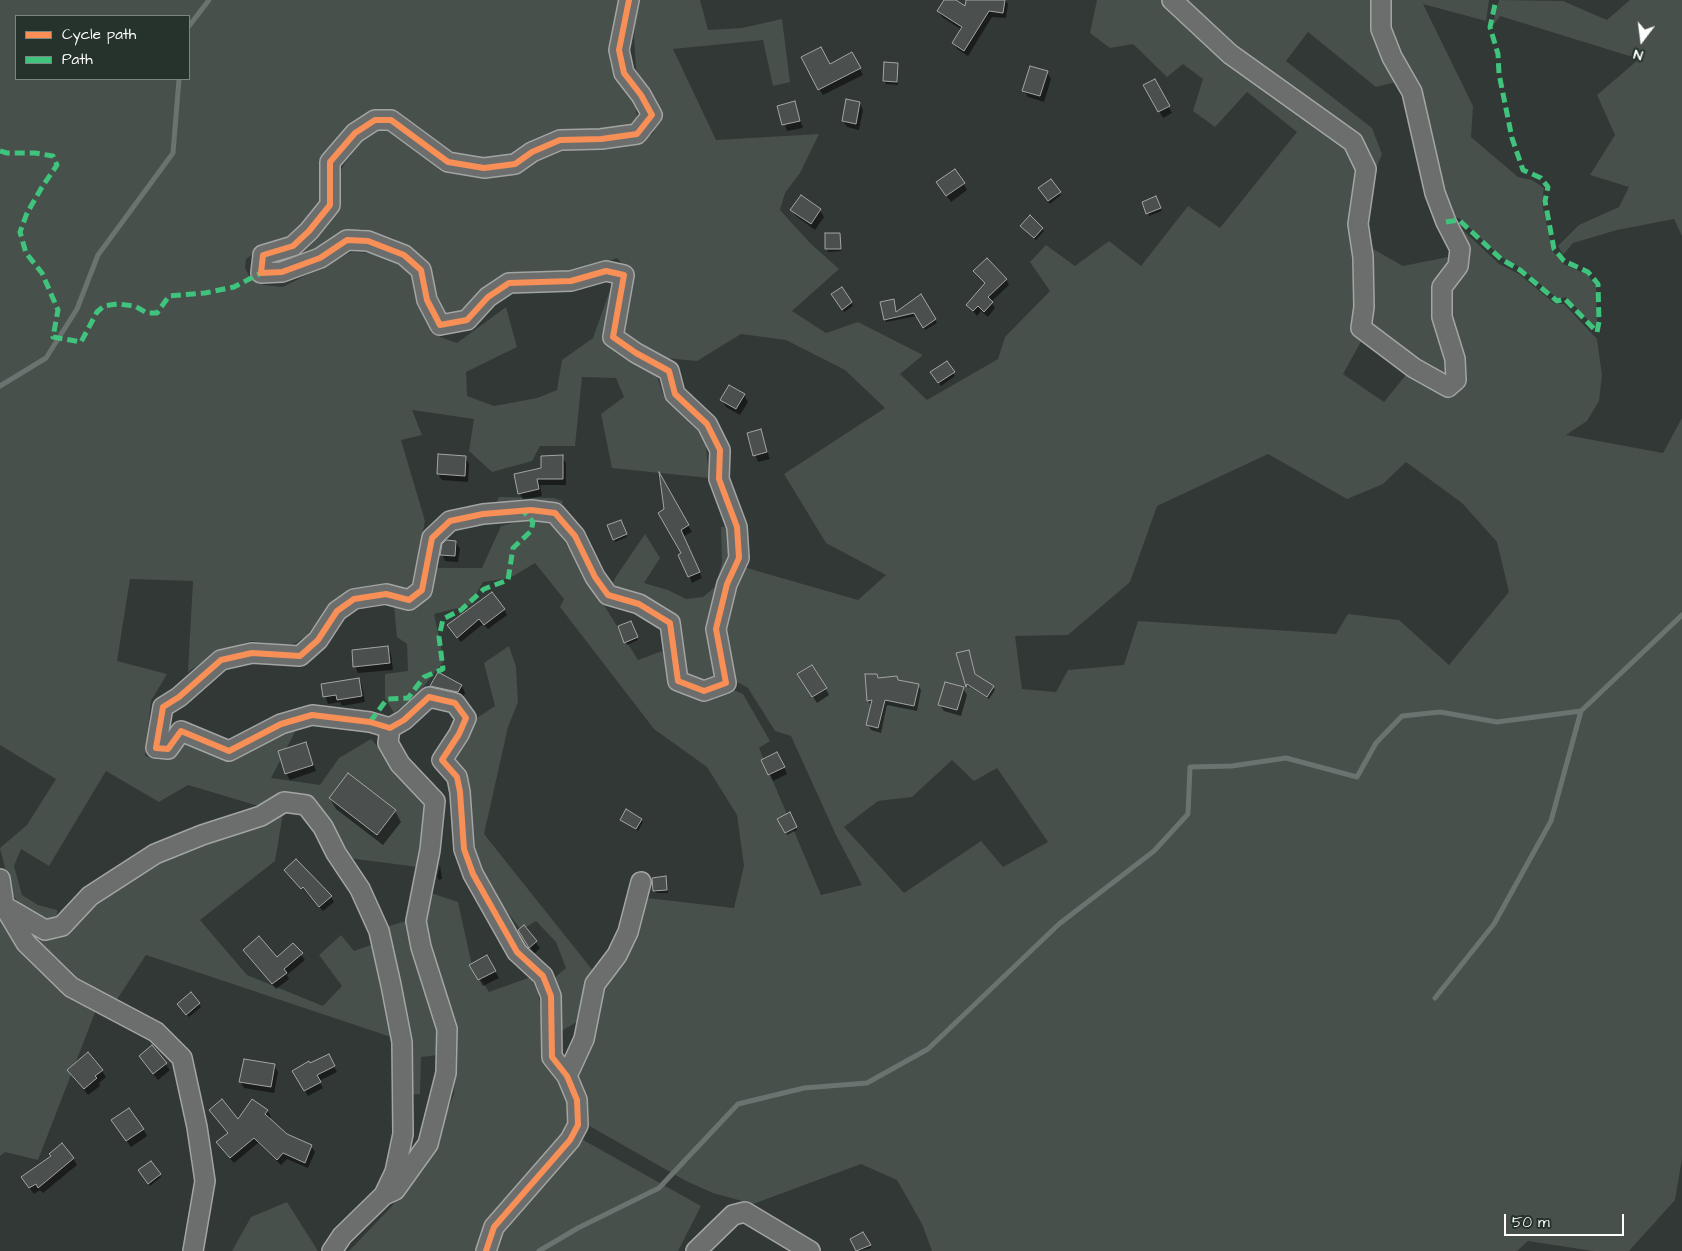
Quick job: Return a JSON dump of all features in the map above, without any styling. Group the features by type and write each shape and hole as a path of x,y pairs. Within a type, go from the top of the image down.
{"street":[{"path":"486,1251 494,1227 570,1140 578,1126 577,1100 567,1076 552,1057 551,996 543,976 517,952 473,874 464,849 460,792 457,778 442,760 459,734 466,718 455,703 429,697 404,720 390,728 370,722 312,715 281,724 229,751 181,731 168,749 156,748 163,708 179,697 221,660 252,653 300,656 318,640 337,611 354,600 386,594 409,600 422,590 432,538 450,521 483,514 531,510 555,513 575,536 595,577 608,595 639,604 670,623 678,681 704,691 726,683 716,629 727,584 739,558 737,527 720,479 720,450 707,424 675,394 669,371 636,353 614,337 624,275 606,271 571,281 509,283 488,296 466,320 440,325 427,300 421,270 404,255 368,241 346,240 320,258 282,272 261,273 264,255 293,246 309,231 330,205 330,162 355,134 375,120 391,120 448,162 484,168 515,164 532,152 560,140 601,139 637,134 652,115 641,95 624,73 619,50 629,0"},
{"path":"1172,0 1230,54 1353,142 1366,169 1358,224 1363,257 1364,307 1361,328 1414,368 1448,387 1456,380 1455,359 1442,317 1442,287 1458,266 1460,249 1446,222 1436,192 1412,92 1392,57 1381,29 1381,0"},
{"path":"332,1251 342,1236 384,1195 395,1190 428,1144 446,1073 447,1029 421,947 416,921 430,850 435,801 400,764 388,743 390,728"},
{"path":"4,906 46,930 62,926 90,896 155,854 202,835 260,816 284,802 306,805 324,827 336,853 360,889 379,930 391,985 402,1042 403,1134 395,1172 384,1195"},
{"path":"0,878 4,906 26,943 71,987 156,1032 182,1058 197,1127 205,1181 194,1251"},
{"path":"567,1076 584,1039 595,984 617,955 628,932 641,882"},
{"path":"696,1251 733,1216 745,1212 810,1251"}],"shaded area":[{"path":"0,0 621,0 619,17 610,39 610,63 635,101 637,118 630,131 507,160 456,159 385,113 362,116 319,161 323,178 321,200 313,215 295,237 256,252 246,259 245,268 251,279 264,285 283,287 351,252 376,253 400,260 411,271 425,319 440,337 457,343 506,307 517,347 466,372 467,396 494,406 537,398 557,390 562,360 593,338 613,282 618,286 606,339 655,370 663,394 700,433 706,446 709,478 612,468 601,414 624,397 616,378 582,377 575,446 540,446 532,461 492,472 469,451 474,419 412,410 422,435 401,440 425,521 412,591 398,591 372,585 353,589 332,604 307,635 296,643 286,645 251,641 219,651 188,672 193,581 130,579 117,661 167,674 151,701 145,756 159,760 168,757 182,742 206,752 236,759 282,733 296,730 271,778 320,785 339,758 371,739 428,804 418,867 348,858 314,797 281,794 262,807 188,785 159,802 106,771 49,866 21,849 14,866 22,895 38,905 57,910 57,918 42,919 24,908 12,895 0,848 27,825 56,779 0,745"},
{"path":"637,0 700,0 708,30 742,28 782,19 790,82 773,86 763,40 673,49 716,140 819,134 800,173 785,193 780,210 811,244 839,269 792,311 826,333 858,322 923,355 900,374 927,400 998,359 1005,337 1050,291 1030,262 1046,245 1075,266 1109,241 1141,266 1188,206 1220,228 1297,132 1247,92 1215,127 1193,111 1203,79 1183,64 1167,77 1133,44 1110,48 1090,33 1097,0 1163,0 1350,148 1359,176 1363,338 1343,374 1384,402 1410,370 1446,394 1463,387 1465,373 1451,319 1448,288 1453,226 1461,228 1499,264 1519,274 1555,304 1564,304 1597,339 1602,375 1599,401 1587,421 1566,435 1663,453 1682,418 1682,1159 1675,1200 1629,1251 1593,1251 1528,1241 1517,1251 932,1251 922,1224 897,1180 861,1164 753,1204 713,1193 686,1181 586,1124 580,1094 579,1068 601,989 627,951 647,898 734,908 744,866 737,815 707,767 654,729 560,607 564,599 535,563 510,578 483,582 470,605 434,614 444,661 419,692 394,713 385,698 385,674 408,671 407,644 397,637 394,606 416,605 430,591 437,568 482,568 501,526 531,518 555,526 638,660 665,650 671,683 731,689 743,694 770,741 759,748 821,895 862,885 835,833 791,736 775,731 748,688 730,678 720,626 740,566 858,600 886,575 826,543 784,474 885,408 845,370 786,340 741,334 697,361 653,357 619,334 629,272 617,258 579,271 506,276 461,317 443,317 413,253 392,238 362,229 344,234 323,250 278,264 266,263 303,250 325,226 338,205 336,178 362,141 382,127 447,168 561,148 635,142 653,134 659,111 636,69 634,36","holes":["1268,454 1347,499 1383,484 1406,462 1462,503 1497,542 1509,592 1449,665 1399,620 1348,614 1336,634 1138,621 1124,665 1068,670 1056,692 1022,689 1015,636 1068,635 1130,582 1157,506","952,760 974,781 997,768 1048,842 1003,867 981,841 904,893 844,827 878,801 912,797"]},
{"path":"1180,0 1378,0 1396,82 1376,87 1308,32 1286,61 1372,128 1382,154 1368,188 1367,163 1232,49"},
{"path":"1384,0 1489,0 1486,21 1423,4 1473,106 1471,137 1518,177 1532,180 1544,188 1542,203 1552,250 1563,264 1588,275 1596,287 1597,329 1566,297 1558,299 1520,267 1501,257 1459,218 1447,219 1394,55"},
{"path":"1499,0 1563,1 1607,20 1630,0 1682,0 1682,236 1674,219 1617,230 1573,243 1563,255 1558,246 1579,225 1619,207 1629,187 1590,175 1615,135 1597,95 1639,59 1500,16 1492,27"},
{"path":"1373,249 1403,266 1453,256 1439,286 1452,376 1446,380 1365,324"},
{"path":"499,497 553,498 563,501 559,510 495,507"},
{"path":"733,526 718,682 703,687 682,677 673,617 611,589 615,578 645,534 660,558 644,583 668,590 686,599 703,597 715,587 722,563 721,527"},
{"path":"509,646 516,667 518,702 508,727 484,834 594,972 580,1020 558,1033 553,979 566,968 556,942 536,921 521,930 499,901 483,872 470,841 449,758 477,718 495,706 484,663"},
{"path":"284,807 275,861 200,920 247,975 323,1006 342,986 319,955 341,935 354,951 376,943 397,1039 146,955 114,1004 73,981 13,916 44,934 157,857"},
{"path":"431,893 458,902 472,966 489,992 531,977 538,993 544,1025 545,1062 561,1084 569,1106 569,1132 701,1206 678,1251 349,1251 392,1206 435,1143 454,1094 456,1027 420,920"},
{"path":"0,907 96,1010 38,1160 5,1152 0,1156"},
{"path":"409,920 442,1032 438,1055 421,1057 420,1094 406,1095 383,928"},
{"path":"287,1202 318,1251 232,1251 251,1217"}],"building":[{"path":"944,0 956,0 965,6 966,0 1005,0 1003,13 989,11 964,51 952,43 962,27 937,11"},
{"path":"821,47 830,64 852,52 861,68 818,90 801,57"},
{"path":"884,62 898,63 897,82 883,81"},
{"path":"1030,66 1048,71 1040,96 1022,91"},
{"path":"1155,79 1170,106 1158,112 1143,85"},
{"path":"846,99 860,102 856,124 842,121"},
{"path":"795,101 800,121 782,125 777,106"},
{"path":"955,169 965,183 946,196 936,182"},
{"path":"1051,179 1061,192 1048,201 1038,188"},
{"path":"801,195 821,209 811,224 790,210"},
{"path":"1156,196 1161,208 1146,214 1142,202"},
{"path":"1030,215 1043,228 1034,238 1020,226"},
{"path":"825,233 840,233 841,249 825,249"},
{"path":"987,258 1007,279 988,297 993,302 984,312 978,306 973,311 966,305 985,283 973,271"},
{"path":"842,287 852,302 842,310 831,294"},
{"path":"921,294 936,319 923,328 914,313 884,320 880,302 894,299 896,312"},
{"path":"947,361 955,372 938,383 930,372"},
{"path":"729,385 745,394 736,409 720,400"},
{"path":"761,429 767,452 753,456 747,433"},
{"path":"438,454 466,456 465,476 437,474"},
{"path":"563,455 563,479 537,479 539,489 518,494 514,474 541,468 541,456"},
{"path":"659,472 689,525 681,530 700,572 688,577 678,555 681,553 658,513 664,509"},
{"path":"621,520 627,534 613,540 607,525"},
{"path":"446,540 456,541 455,556 440,555 442,544"},
{"path":"492,592 505,609 484,625 479,619 457,638 447,625"},
{"path":"631,621 638,637 624,643 618,626"},
{"path":"388,646 390,663 353,667 352,650"},
{"path":"969,650 975,674 994,686 987,697 967,684 966,687 956,653"},
{"path":"812,665 827,688 812,697 797,674"},
{"path":"438,672 462,685 458,692 430,686"},
{"path":"865,674 877,674 878,678 897,676 898,680 919,684 914,706 885,700 878,728 866,725 872,700 867,701"},
{"path":"359,678 362,696 337,700 336,695 323,697 321,684"},
{"path":"945,682 964,687 957,710 938,705"},
{"path":"306,742 313,765 285,774 278,751"},
{"path":"777,752 785,767 768,775 761,760"},
{"path":"348,773 396,810 377,835 329,798"},
{"path":"626,809 642,819 636,829 620,820"},
{"path":"790,812 797,827 785,833 777,819"},
{"path":"296,859 332,896 319,907 303,887 301,889 284,870"},
{"path":"666,876 667,890 653,891 652,878"},
{"path":"524,925 537,941 529,948 518,930"},
{"path":"259,936 277,957 293,943 303,953 284,969 287,973 272,984 243,950"},
{"path":"487,955 496,971 478,980 469,965"},
{"path":"191,992 200,1003 186,1015 177,1004"},
{"path":"152,1045 167,1063 153,1074 139,1056"},
{"path":"88,1052 103,1070 84,1089 67,1070"},
{"path":"329,1054 335,1066 317,1075 321,1082 304,1091 292,1071 309,1061 310,1063"},
{"path":"244,1059 275,1064 271,1087 239,1082"},
{"path":"222,1099 238,1119 252,1099 268,1110 265,1114 287,1134 312,1145 305,1163 283,1153 277,1160 254,1138 230,1158 216,1142 228,1133 209,1110"},
{"path":"129,1108 144,1129 126,1141 111,1120"},
{"path":"62,1143 74,1158 38,1188 36,1184 29,1188 21,1177 51,1156 49,1154"},
{"path":"151,1161 161,1174 148,1184 138,1170"},
{"path":"863,1232 871,1245 856,1251 850,1239"}],"waterway":[{"path":"190,25 209,0"},
{"path":"0,386 46,358 77,309 98,255 173,153 179,80"},
{"path":"1435,998 1494,924 1551,821 1581,711 1682,615"},
{"path":"539,1251 578,1228 659,1188 738,1104 804,1088 867,1083 928,1049 1059,924 1154,851 1188,814 1190,767 1232,766 1286,758 1357,777 1376,743 1402,716 1440,712 1497,722 1581,711"}],"marked path":[{"path":"1446,222 1459,220 1501,259 1520,270 1557,301 1565,299 1597,332 1599,322 1598,284 1588,272 1564,261 1554,249 1545,201 1548,187 1541,178 1523,170 1512,138 1499,74 1498,54 1490,27 1496,0"},
{"path":"0,151 53,156 57,165 27,213 20,232 26,253 42,273 58,310 53,337 81,342 97,312 104,306 117,304 135,306 147,313 157,313 169,296 205,293 234,287 261,273"},
{"path":"370,722 387,699 408,698 424,677 443,669 439,637 443,619 461,610 484,589 508,580 513,548 531,531 533,522 523,511"}],"cycle path":[{"path":"486,1251 494,1227 570,1140 578,1125 577,1100 567,1076 552,1057 551,996 543,976 517,952 473,874 464,849 460,792 457,777 442,760 459,734 466,718 455,703 429,697 404,720 390,728 370,722 312,715 281,724 229,751 181,731 168,749 156,748 163,707 179,697 221,660 252,653 300,656 318,640 337,611 354,599 386,594 409,600 422,590 432,538 450,521 483,514 531,510 555,513 575,536 595,577 608,595 639,604 670,623 678,681 704,691 726,683 716,629 727,584 739,558 737,527 719,479 720,450 707,424 675,394 669,371 636,353 613,337 624,275 606,271 571,281 509,283 488,297 467,320 440,325 427,300 421,270 404,255 368,241 347,240 320,258 282,272 261,273 263,255 293,246 309,231 330,205 330,162 355,133 375,120 391,120 448,162 484,168 515,164 532,152 560,140 601,139 637,134 652,115 641,95 624,73 619,50 629,0"}]}
